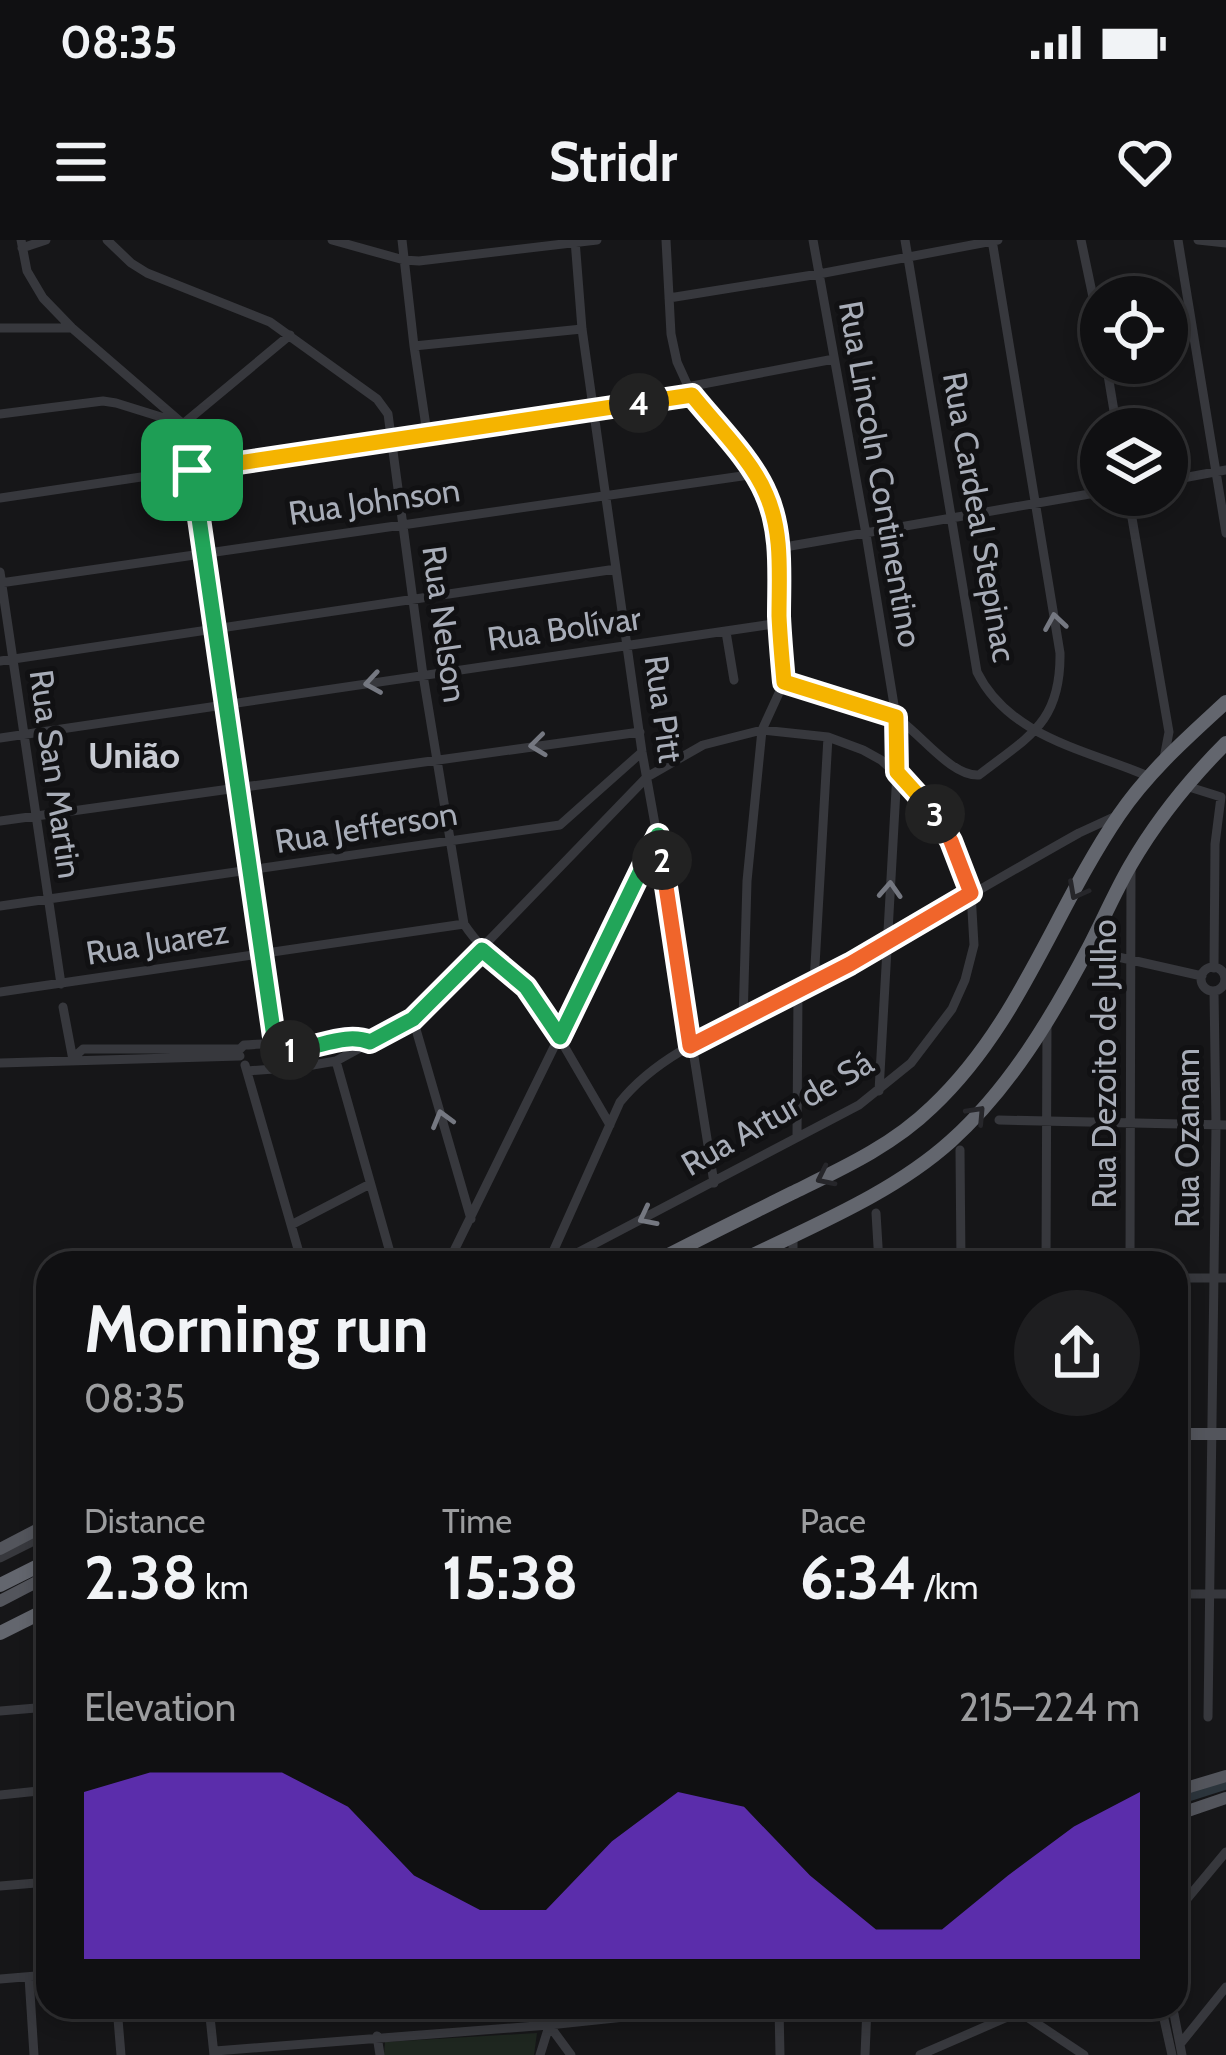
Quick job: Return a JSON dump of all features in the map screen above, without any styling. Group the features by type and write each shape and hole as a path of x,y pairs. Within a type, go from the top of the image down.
{"highway":[{"path":"677,1251 856,1162 932,1108 1019,998 1101,846 1148,776 1226,702"},
{"path":"761,1251 900,1179 952,1140 1002,1087 1087,950 1131,865 1186,786 1226,743"},
{"path":"0,1585 36,1567"},
{"path":"0,1633 36,1615"}],"main road":[{"path":"1188,1434 1219,1434"},
{"path":"0,1549 36,1530"},
{"path":"0,1601 36,1582"},
{"path":"1188,1787 1226,1775"},
{"path":"1188,1811 1226,1798"}],"street":[{"path":"46,240 21,244 35,288 71,328 183,424 275,1044"},
{"name":"Rua Nelson","path":"107,240 139,269 270,322 377,399 388,414 464,924 482,950 526,987 610,1125"},
{"path":"332,240 419,261 597,240"},
{"path":"402,240 427,433"},
{"path":"488,240 490,253"},
{"path":"666,240 677,362 690,391 765,490 779,548 784,682 762,730 747,880 743,1021"},
{"name":"Rua Lincoln Continentino","path":"813,240 896,717 879,1091"},
{"name":"Rua Cardeal Stepinac","path":"904,240 976,672 994,699 1034,731 1148,776"},
{"path":"669,298 994,240 1060,652 1060,676 1045,721 979,775 968,776 896,717 784,682"},
{"path":"1087,240 1091,276"},
{"path":"1178,240 1221,471 1226,533"},
{"path":"1198,240 1226,243"},
{"name":"Rua Pitt","path":"575,241 642,752 714,1183"},
{"path":"0,328 71,328"},
{"path":"414,346 583,329"},
{"path":"183,424 290,335"},
{"path":"0,498 594,409 834,359"},
{"path":"0,413 103,401 183,424"},
{"path":"1188,477 1221,471"},
{"name":"Rua Johnson","path":"1,583 756,474"},
{"path":"779,548 1080,496"},
{"path":"1133,516 1168,727 1164,758"},
{"path":"6,660 616,569"},
{"name":"Rua San Martin","path":"0,572 6,660 23,735 61,984"},
{"name":"Rua Bolívar","path":"0,738 779,623"},
{"path":"726,632 734,680"},
{"path":"1168,727 1179,737 1188,737"},
{"name":"Rua Artur de Sá","path":"247,1070 336,1061 413,1019 646,777 703,746 762,730 828,737 863,750 897,772 925,800 951,841 971,893 974,945 952,1010 922,1051 879,1091 581,1251"},
{"path":"0,821 640,732"},
{"path":"814,983 828,737"},
{"name":"Rua Jefferson","path":"0,906 560,825 642,752"},
{"path":"1186,786 1223,798 1215,844 1214,968"},
{"path":"553,1251 620,1102 639,1081 690,1046 798,992 1079,832 1120,815"},
{"path":"1079,832 1095,835 1101,846"},
{"path":"454,1251 658,835"},
{"name":"Rua Dezoito de Julho","path":"1130,1251 1131,865"},
{"name":"Rua Juarez","path":"0,992 464,924"},
{"path":"1087,950 1202,976"},
{"path":"1214,968 1221,971 1225,982 1214,991 1204,987 1202,976 1214,968"},
{"name":"Rua Ozanam","path":"1208,1717 1208,1594 1219,1434 1221,1125 1214,991"},
{"path":"797,1137 798,992"},
{"path":"63,1006 73,1059"},
{"path":"1046,1251 1047,1018"},
{"path":"413,1019 471,1220"},
{"name":"Rua Artur de Sá","path":"0,1063 240,1053 244,1045 275,1044 298,1050 361,1038 370,1042"},
{"path":"240,1053 299,1251"},
{"path":"336,1061 390,1251"},
{"path":"999,1120 1221,1125"},
{"path":"960,1150 962,1251"},
{"path":"291,1225 370,1184"},
{"path":"876,1213 878,1251"},
{"path":"793,1251 794,1235"},
{"path":"1188,1278 1220,1278"},
{"path":"0,1558 36,1540"},
{"path":"1188,1594 1226,1594"},
{"path":"0,1711 36,1708"},
{"path":"0,1795 36,1791"},
{"path":"1188,1898 1226,1852"},
{"path":"0,1886 36,1883"},
{"path":"29,1976 34,2055"},
{"path":"0,1979 36,1976"},
{"path":"1182,2049 1226,1987"},
{"path":"118,2019 121,2055"},
{"path":"211,2019 215,2053 294,2050 377,2036 606,2019"},
{"path":"547,2019 571,2055"},
{"path":"779,2019 780,2055"},
{"path":"865,2055 866,2019"},
{"path":"920,2055 997,2019"},
{"path":"1031,2019 1076,2053"},
{"path":"1164,2019 1172,2055"},
{"path":"1173,2019 1182,2049"},
{"path":"540,2055 549,2025"},
{"path":"377,2036 380,2055"}],"shaded area":[{"path":"537,2033 534,2055 384,2055 385,2042"}],"waterway":[{"path":"1188,1797 1226,1785"}],"district":[{"name":"União","path":"134,755"}],"route":[{"path":"692,395 756,474 774,515 784,682 896,717 897,772 939,820 971,893 850,964 690,1046 658,835 560,1037 526,987 482,950 413,1019 370,1042 348,1039 298,1050 275,1044 192,470 692,395"}]}
